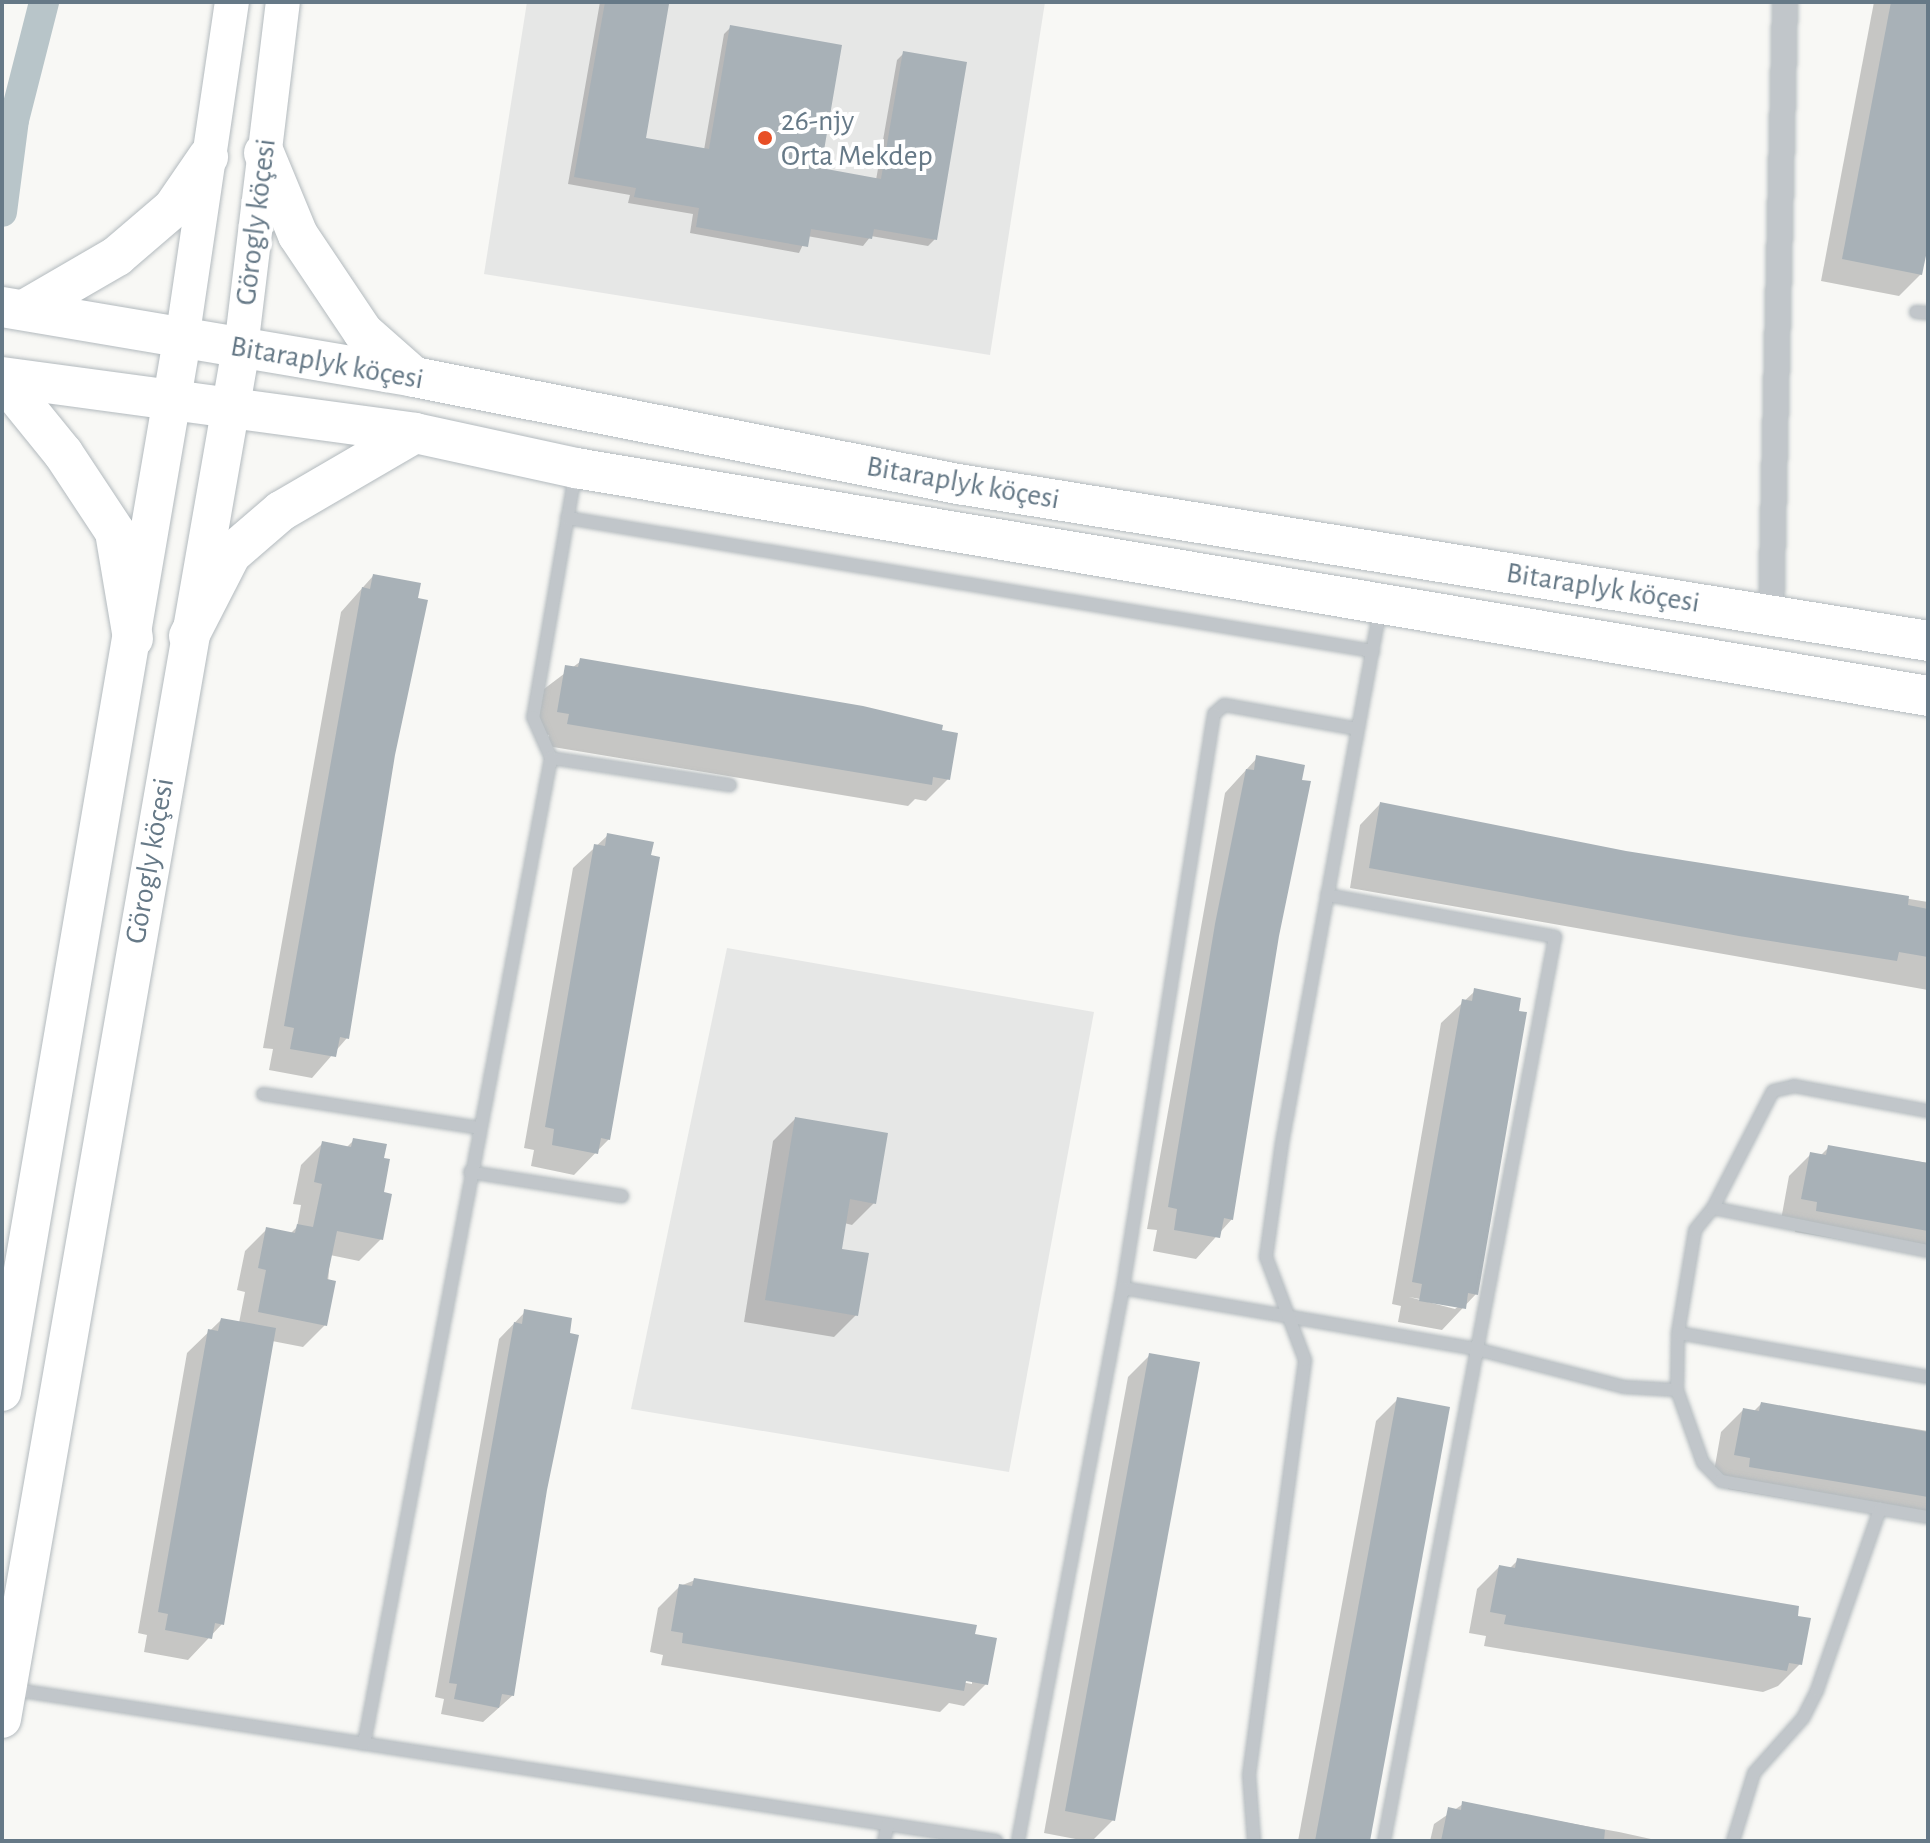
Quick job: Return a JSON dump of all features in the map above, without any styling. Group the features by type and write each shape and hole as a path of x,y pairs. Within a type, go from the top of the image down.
{"highway":[{"path":"264,153 306,247 363,332 414,377"},
{"path":"35,307 117,256 173,208 208,157"},
{"name":"Bitaraplyk köçesi","path":"35,307 182,340 414,377 958,484 1928,641"},
{"path":"2,377 38,399 115,532 133,638"},
{"name":"Bitaraplyk köçesi","path":"38,399 171,400 415,433 576,468 1928,696"},
{"path":"189,636 231,554 281,511 415,433"}],"main road":[{"name":"Görogly köçesi","path":"2,1392 133,638 182,340 232,2"},
{"name":"Görogly köçesi","path":"5,1704 241,348 283,2"}],"street":[{"path":"1771,615 1785,2"}],"lane":[{"path":"364,1744 470,1172 551,758 533,717 576,468"},
{"path":"567,518 1373,651"},
{"path":"1254,1841 1249,1775 1305,1360 1266,1257 1327,895 1381,603"},
{"path":"1018,1841 1123,1288 1214,714 1224,705 1358,729"},
{"path":"551,758 730,785"},
{"path":"1327,895 1555,937 1384,1841"},
{"path":"1928,1111 1794,1086 1773,1091 1713,1208 1695,1230 1678,1333 1677,1390 1703,1463 1721,1481 1928,1517"},
{"path":"263,1094 479,1128"},
{"path":"470,1172 622,1196"},
{"path":"1713,1208 1928,1251"},
{"path":"1123,1288 1476,1349 1624,1387 1677,1390"},
{"path":"1678,1333 1928,1377"},
{"path":"1733,1841 1754,1773 1803,1718 1817,1690 1880,1509"},
{"path":"5,1704 364,1744 996,1841"},
{"path":"884,1841 888,1824"}],"shaded area":[{"name":"26-njy Orta Mekdep","path":"527,2 1045,2 990,355 484,274"},
{"path":"727,948 1094,1012 1009,1472 631,1409"}],"building":[{"path":"605,2 669,4 646,138 709,149 730,25 842,45 821,168 881,179 903,51 967,62 937,240 874,229 872,239 811,229 808,247 696,227 699,208 634,197 636,188 574,177"},
{"path":"1891,2 1928,2 1928,246 1922,275 1842,259"},
{"path":"373,574 421,583 418,598 428,600 395,755 349,1039 340,1037 336,1057 290,1049 294,1028 284,1026 362,587 370,589"},
{"path":"580,658 863,706 943,725 942,730 958,733 950,780 933,777 932,785 567,724 569,714 557,712 565,665 578,667"},
{"path":"1256,755 1305,765 1302,780 1311,781 1279,936 1233,1220 1224,1218 1220,1238 1174,1230 1177,1209 1168,1207 1215,924 1246,769 1254,770"},
{"path":"1380,802 1626,851 1909,896 1908,905 1928,909 1928,957 1899,952 1897,961 1739,936 1369,868"},
{"path":"607,833 654,842 651,855 660,857 610,1140 601,1138 598,1154 552,1145 554,1129 545,1127 594,844 605,846"},
{"path":"1474,988 1521,998 1519,1011 1527,1012 1478,1295 1468,1293 1466,1309 1419,1301 1422,1284 1412,1282 1462,999 1472,1001"},
{"path":"795,1117 888,1133 876,1204 850,1199 842,1249 869,1253 858,1316 765,1300"},
{"path":"353,1138 387,1144 384,1158 390,1159 384,1192 392,1194 383,1240 337,1231 327,1279 336,1281 327,1326 258,1312 266,1270 258,1268 266,1227 295,1233 297,1224 313,1227 322,1184 314,1182 322,1141 351,1147"},
{"path":"1828,1145 1928,1163 1928,1231 1816,1211 1817,1202 1801,1199 1810,1152 1826,1155"},
{"path":"524,1309 572,1318 570,1333 579,1335 547,1490 514,1696 502,1694 499,1708 454,1699 457,1684 449,1683 514,1322 522,1324"},
{"path":"221,1318 276,1328 224,1625 215,1623 212,1639 165,1630 168,1614 158,1612 208,1329 218,1331"},
{"path":"1149,1353 1200,1362 1115,1821 1065,1811"},
{"path":"1397,1397 1450,1407 1370,1841 1315,1841"},
{"path":"1761,1402 1928,1432 1928,1497 1749,1467 1750,1458 1734,1455 1743,1408 1759,1411"},
{"path":"1517,1558 1799,1606 1798,1616 1811,1618 1802,1665 1789,1663 1787,1671 1504,1624 1506,1615 1490,1612 1499,1565 1515,1568"},
{"path":"694,1578 977,1625 975,1634 997,1638 988,1685 966,1681 964,1691 682,1643 683,1633 671,1631 679,1584 692,1586"},
{"path":"1462,1801 1605,1830 1604,1841 1441,1841 1448,1807 1461,1810"}],"waterway":[{"path":"2,212 14,120 44,2"}],"place":[{"name":"26-njy Orta Mekdep","path":"765,138"}]}
